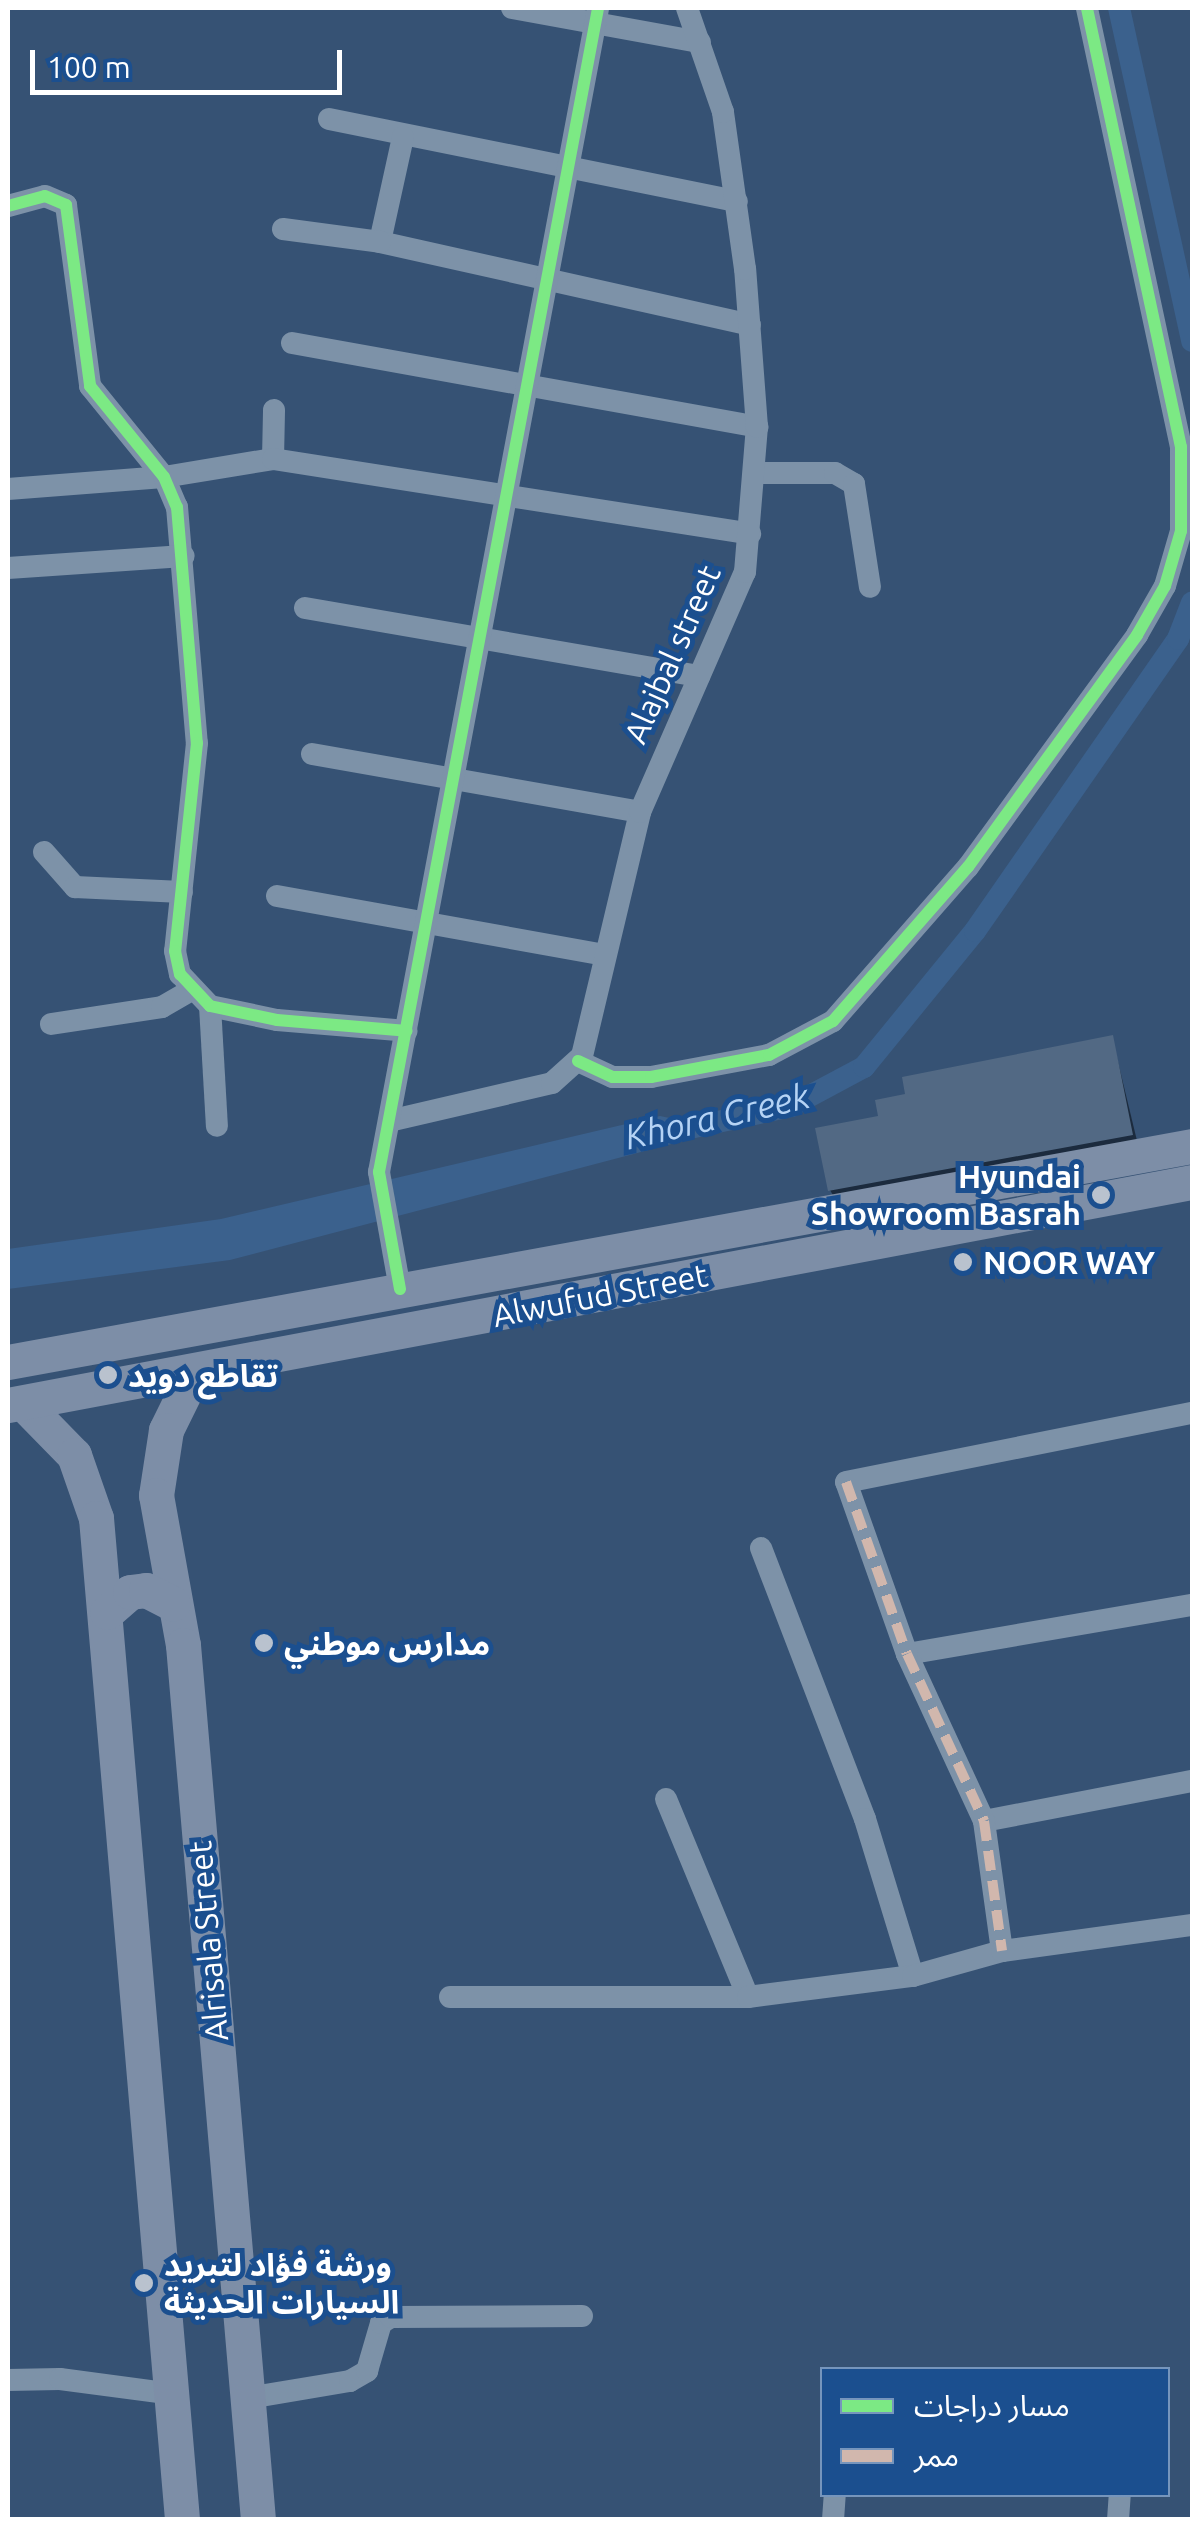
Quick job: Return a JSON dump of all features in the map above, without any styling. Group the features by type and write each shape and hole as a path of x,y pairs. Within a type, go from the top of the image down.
{"main road":[{"name":"Alwufud Street","path":"8,1362 1192,1146"},
{"name":"Alwufud Street","path":"15,1404 1192,1182"},
{"name":"Alrisala Street","path":"194,1371 166,1430 157,1473 173,1604 183,1646 258,2520"},
{"path":"15,1404 61,1436 84,1475 108,1612 115,1774 182,2520"},
{"path":"108,1612 130,1592 146,1590 173,1604"}],"street":[{"path":"512,8 597,15 700,42"},
{"name":"Alajbal street","path":"578,1061 591,1030 640,812 745,572 750,534 758,427 736,200 722,112 687,8"},
{"path":"389,1122 538,1087 578,1061 613,1077 651,1076 768,1055 833,1021 968,866 1137,636 1165,586 1181,531 1181,447 1087,8"},
{"path":"400,1289 380,1172 597,15"},
{"path":"329,119 568,170 736,200"},
{"path":"380,242 403,137"},
{"path":"8,206 45,196 66,206 90,386 164,477 178,507 197,743 175,951 192,990 210,1006 276,1020 406,1031"},
{"path":"283,229 380,242 546,274 750,325"},
{"path":"292,343 758,427"},
{"path":"273,459 274,410"},
{"path":"8,489 164,477 273,459 508,499 750,534"},
{"path":"754,473 835,472 854,484 870,587"},
{"path":"8,568 184,556"},
{"path":"305,608 698,676"},
{"path":"312,754 640,812"},
{"path":"44,852 76,887 182,892"},
{"path":"277,896 605,955"},
{"path":"51,1024 162,1007 192,990"},
{"path":"210,1006 217,1126"},
{"path":"1002,1951 984,1821 907,1654 846,1482 1192,1413"},
{"path":"761,1548 865,1820 913,1976"},
{"path":"907,1654 1192,1605"},
{"path":"984,1821 1192,1781"},
{"path":"666,1798 748,1996"},
{"path":"450,1997 748,1996 913,1976 1002,1951 1192,1925"},
{"path":"248,2398 350,2381 367,2371 381,2324 391,2317 582,2316"},
{"path":"8,2380 60,2379 172,2394"}],"water":[{"name":"Khora Creek","path":"660,1116 694,1123 701,1128 698,1137 230,1260 8,1289 8,1249 221,1219"}],"building":[{"path":"1113,1035 1133,1135 828,1191 815,1128 878,1116 875,1100 905,1094 902,1077"}],"waterway":[{"name":"Khora Creek","path":"1119,8 1192,341"},
{"name":"Khora Creek","path":"671,1132 791,1106 864,1067 975,931 1178,639 1192,603"}],"marked path":[{"path":"846,1482 907,1654 984,1821 1002,1951"}],"cycle path":[{"path":"400,1289 379,1172 598,8"},
{"path":"578,1061 613,1077 651,1077 769,1055 833,1021 968,867 1137,635 1165,586 1181,531 1181,447 1087,8"},
{"path":"8,206 45,196 66,205 90,386 164,477 177,507 197,743 175,951 180,974 210,1006 277,1020 407,1031"}],"place":[{"name":"Hyundai Showroom Basrah","path":"1101,1195"},
{"name":"NOOR WAY","path":"963,1262"},
{"name":"تقاطع دويد","path":"108,1375"},
{"name":"مدارس موطني","path":"264,1643"},
{"name":"ورشة فؤاد لتبريد السيارات الحديثة","path":"144,2283"}]}
